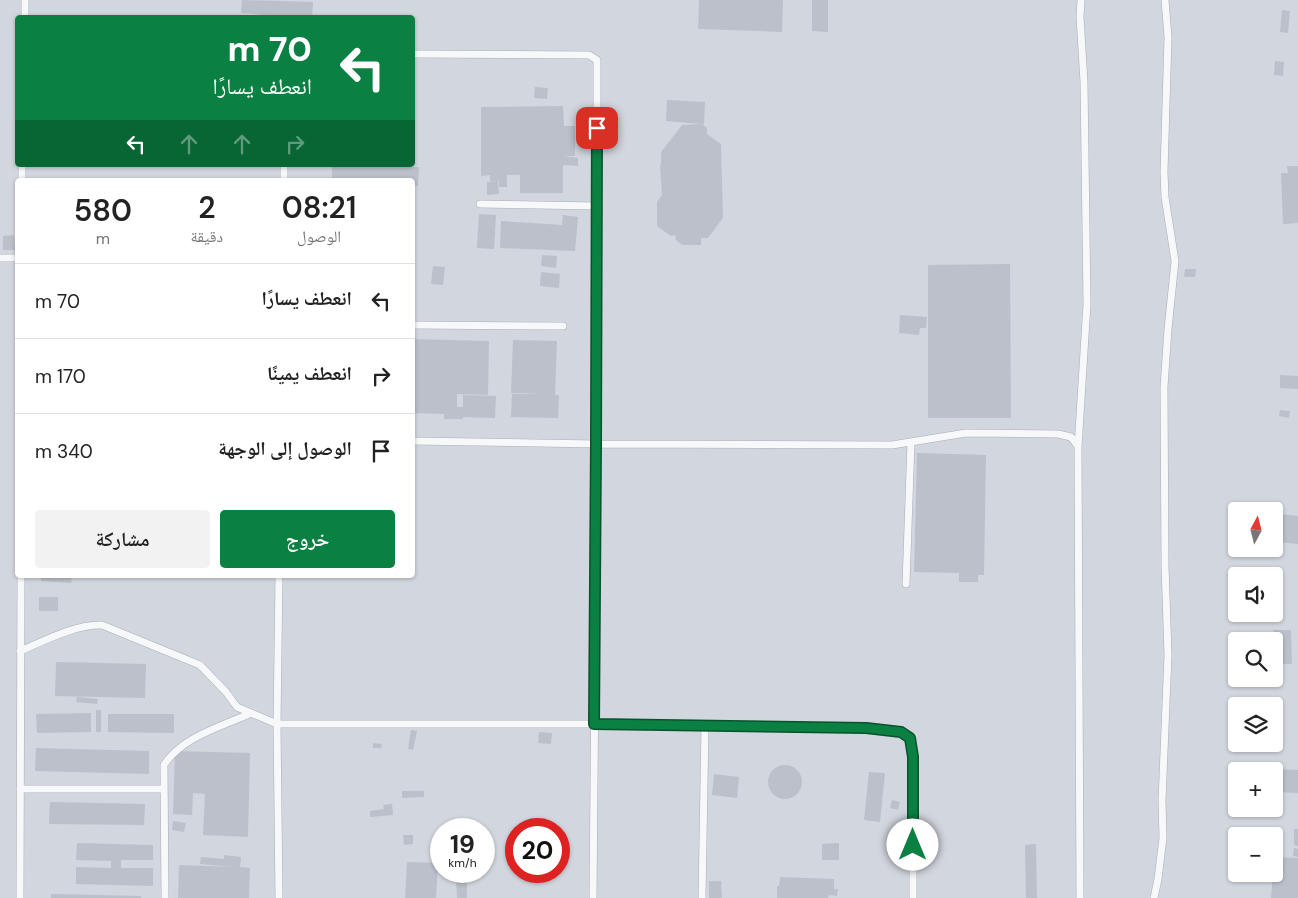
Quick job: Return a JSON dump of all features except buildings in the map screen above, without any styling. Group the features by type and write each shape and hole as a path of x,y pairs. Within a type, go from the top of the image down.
{"lane":[{"path":"25,0 25,15"},
{"path":"1080,898 1078,447 1088,304 1081,0"},
{"path":"1154,898 1163,838 1162,802 1168,656 1165,564 1164,387 1175,261 1165,197 1164,172 1168,37 1165,0"},
{"path":"415,54 589,55 597,60 593,898"},
{"path":"480,204 596,206"},
{"path":"0,258 15,258"},
{"path":"415,324 563,326"},
{"path":"415,441 892,445 966,433 1058,434 1071,437 1078,447"},
{"path":"906,584 911,442"},
{"path":"20,898 21,578"},
{"path":"279,578 277,724 280,898"},
{"path":"20,651 79,628 102,625 200,666 226,692 237,708 277,724 594,724 866,728 901,732 910,738 913,757 913,898"},
{"path":"165,898 164,765 170,755 186,742 249,714"},
{"path":"702,898 705,726"},
{"path":"20,789 164,789"}],"shaded area":[{"path":"0,0 1298,0 1298,898 0,898"}],"route":[{"path":"597,128 594,724 866,728 901,732 910,738 913,757 913,845"}]}
